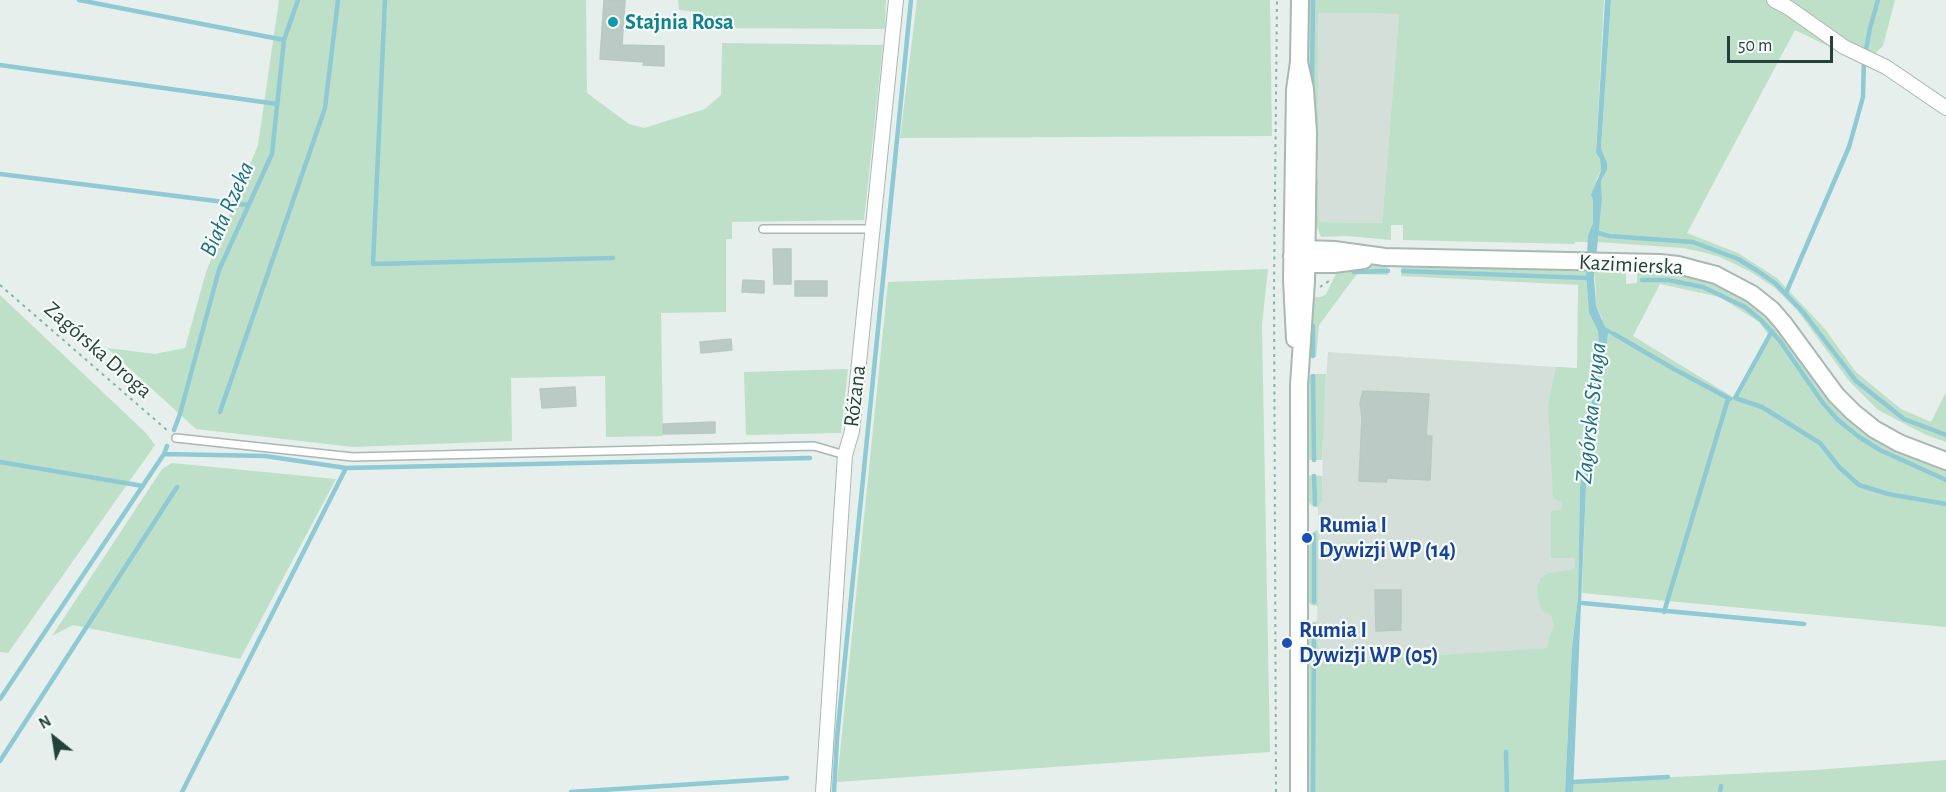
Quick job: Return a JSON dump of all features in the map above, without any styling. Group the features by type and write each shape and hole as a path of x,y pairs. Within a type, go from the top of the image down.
{"street":[{"name":"Różana","path":"823,792 845,455 852,431 896,0"},
{"path":"1299,792 1299,385 1293,316 1302,256 1295,90 1299,62 1300,0"},
{"path":"1774,0 1844,47 1887,67 1946,108"},
{"name":"Kazimierska","path":"1302,256 1334,250 1385,257 1659,263 1687,267 1716,275 1752,294 1784,324 1836,395 1874,429 1899,443 1946,461"}],"lane":[{"path":"764,230 873,229"},
{"path":"176,438 353,457 814,446 845,455"}],"path":[{"path":"1276,0 1274,288 1276,792"},
{"path":"1312,289 1324,285 1334,276"},
{"name":"Zagórska Droga","path":"0,285 176,438"}],"shaded area":[{"path":"1318,13 1399,14 1382,223 1318,222"},
{"path":"1328,352 1586,369 1571,647 1317,663 1318,507 1322,502 1323,424"}],"green space":[{"path":"279,0 586,0 587,93 629,124 644,128 705,109 721,95 722,43 883,45 864,220 732,222 732,239 726,239 726,312 661,313 663,436 606,437 605,376 511,378 512,441 353,447 196,429 107,348 155,354 185,348 206,272 258,145"},
{"path":"678,0 886,0 885,29 709,28 696,12 679,10"},
{"path":"917,0 1270,0 1272,136 900,138"},
{"path":"1307,0 1604,0 1596,153 1600,159 1601,171 1597,178 1593,199 1593,223 1588,242 1575,242 1574,244 1403,240 1403,225 1391,225 1391,240 1347,236 1321,237 1315,222 1315,179 1318,179 1319,222 1382,223 1399,14 1318,13 1318,160 1315,160 1307,58"},
{"path":"1611,0 1895,0 1883,46 1864,64 1795,30 1687,233 1738,253 1777,278 1825,329 1856,372 1901,409 1931,422 1946,392 1946,442 1926,435 1878,410 1849,381 1797,310 1775,288 1751,272 1720,257 1683,248 1597,242 1602,199 1601,181 1607,170 1607,163 1601,148"},
{"path":"1369,264 1388,264 1388,275 1357,274 1319,325 1316,357 1311,357 1308,352 1311,297 1321,297 1326,294 1338,270"},
{"path":"1402,264 1578,268 1574,271 1586,271 1589,313 1598,331 1599,350 1593,374 1591,421 1580,486 1578,598 1572,647 1565,792 1306,792 1306,624 1318,621 1318,663 1547,648 1554,626 1551,614 1544,613 1539,605 1537,587 1541,578 1549,573 1575,569 1575,558 1551,558 1551,511 1560,510 1562,507 1561,502 1553,498 1548,405 1556,367 1577,368 1578,285 1401,276"},
{"path":"1268,269 1262,325 1270,752 837,782 888,282"},
{"path":"1626,270 1626,284 1637,283 1637,273 1640,270 1675,273 1710,281 1739,295 1766,315 1902,452 1946,469 1946,627 1582,593 1586,487 1600,411 1598,403 1602,318 1596,306 1595,271","holes":["1660,284 1720,297 1759,322 1769,336 1733,397 1633,336"]},
{"path":"0,295 146,433 155,445 8,653 0,652"},
{"path":"848,369 841,433 746,435 744,372"},
{"path":"1311,374 1326,374 1322,460 1310,460 1306,456 1307,379"},
{"path":"172,463 336,479 240,659 73,625 52,636 162,469"},
{"path":"1310,475 1322,476 1322,502 1318,507 1314,507 1307,501 1306,481"},
{"path":"1318,529 1318,606 1311,605 1307,599 1307,543 1312,533"},
{"path":"1946,760 1946,792 1573,792 1573,782 1815,770"}],"water":[{"path":"1605,0 1611,0 1601,148 1607,163 1607,170 1601,181 1602,199 1594,278 1596,306 1605,327 1615,333 1613,335 1608,333 1598,384 1599,422 1586,487 1573,792 1565,792 1572,647 1578,598 1580,486 1591,421 1593,374 1599,350 1598,331 1589,313 1586,273 1588,236 1593,223 1591,195 1601,171 1600,159 1596,153"}],"building":[{"name":"Stajnia Rosa","path":"604,0 625,0 622,45 664,46 664,66 643,65 644,62 600,59"},
{"path":"773,249 791,249 791,284 774,284"},
{"path":"743,280 764,281 764,293 742,292"},
{"path":"795,281 827,281 827,296 795,296"},
{"path":"731,339 732,350 701,353 700,342"},
{"path":"575,387 576,406 542,408 540,389"},
{"path":"1363,391 1429,394 1426,436 1432,436 1430,480 1387,478 1386,482 1359,481 1362,418 1360,403"},
{"path":"715,422 715,433 663,434 663,424"},
{"path":"1375,590 1401,590 1401,630 1376,631"}],"waterway":[{"path":"79,0 284,40"},
{"name":"Biała Rzeka","path":"174,430 219,270 272,154 284,40 298,0"},
{"path":"220,412 325,108 338,0"},
{"path":"385,0 373,264 613,258"},
{"path":"834,792 837,738 911,0"},
{"path":"1312,87 1313,0"},
{"path":"1865,55 1878,0"},
{"path":"1786,293 1849,147 1863,97 1864,58"},
{"path":"0,65 277,104"},
{"path":"0,174 248,205"},
{"path":"1599,233 1609,236 1693,242 1738,259 1775,283 1803,312 1856,381 1904,419 1946,435"},
{"path":"1354,272 1388,271"},
{"path":"1403,271 1587,278"},
{"path":"1642,280 1668,280 1703,287 1745,307 1761,320 1780,341 1823,403 1838,420 1880,450 1946,480"},
{"path":"1313,326 1313,356"},
{"path":"1772,331 1735,398 1762,407 1820,443 1839,467 1859,485 1888,494 1946,504"},
{"name":"Zagórska Struga","path":"1614,334 1730,399"},
{"path":"1313,376 1314,460"},
{"path":"1664,612 1728,399"},
{"name":"Biała Rzeka","path":"0,699 164,454 167,446"},
{"path":"164,454 265,456 346,468 810,458"},
{"path":"0,462 143,486"},
{"path":"182,792 346,468"},
{"path":"1314,476 1315,504"},
{"path":"0,761 177,487"},
{"path":"1314,535 1314,602"},
{"path":"1582,603 1804,624"},
{"path":"1313,792 1314,625"},
{"path":"1506,752 1507,792"},
{"path":"1573,782 1668,777"},
{"path":"571,792 787,778"},
{"path":"1720,792 1721,786"}],"place":[{"name":"Stajnia Rosa","path":"613,22"},
{"name":"Rumia I Dywizji WP (14)","path":"1307,538"},
{"name":"Rumia I Dywizji WP (05)","path":"1287,643"}]}
